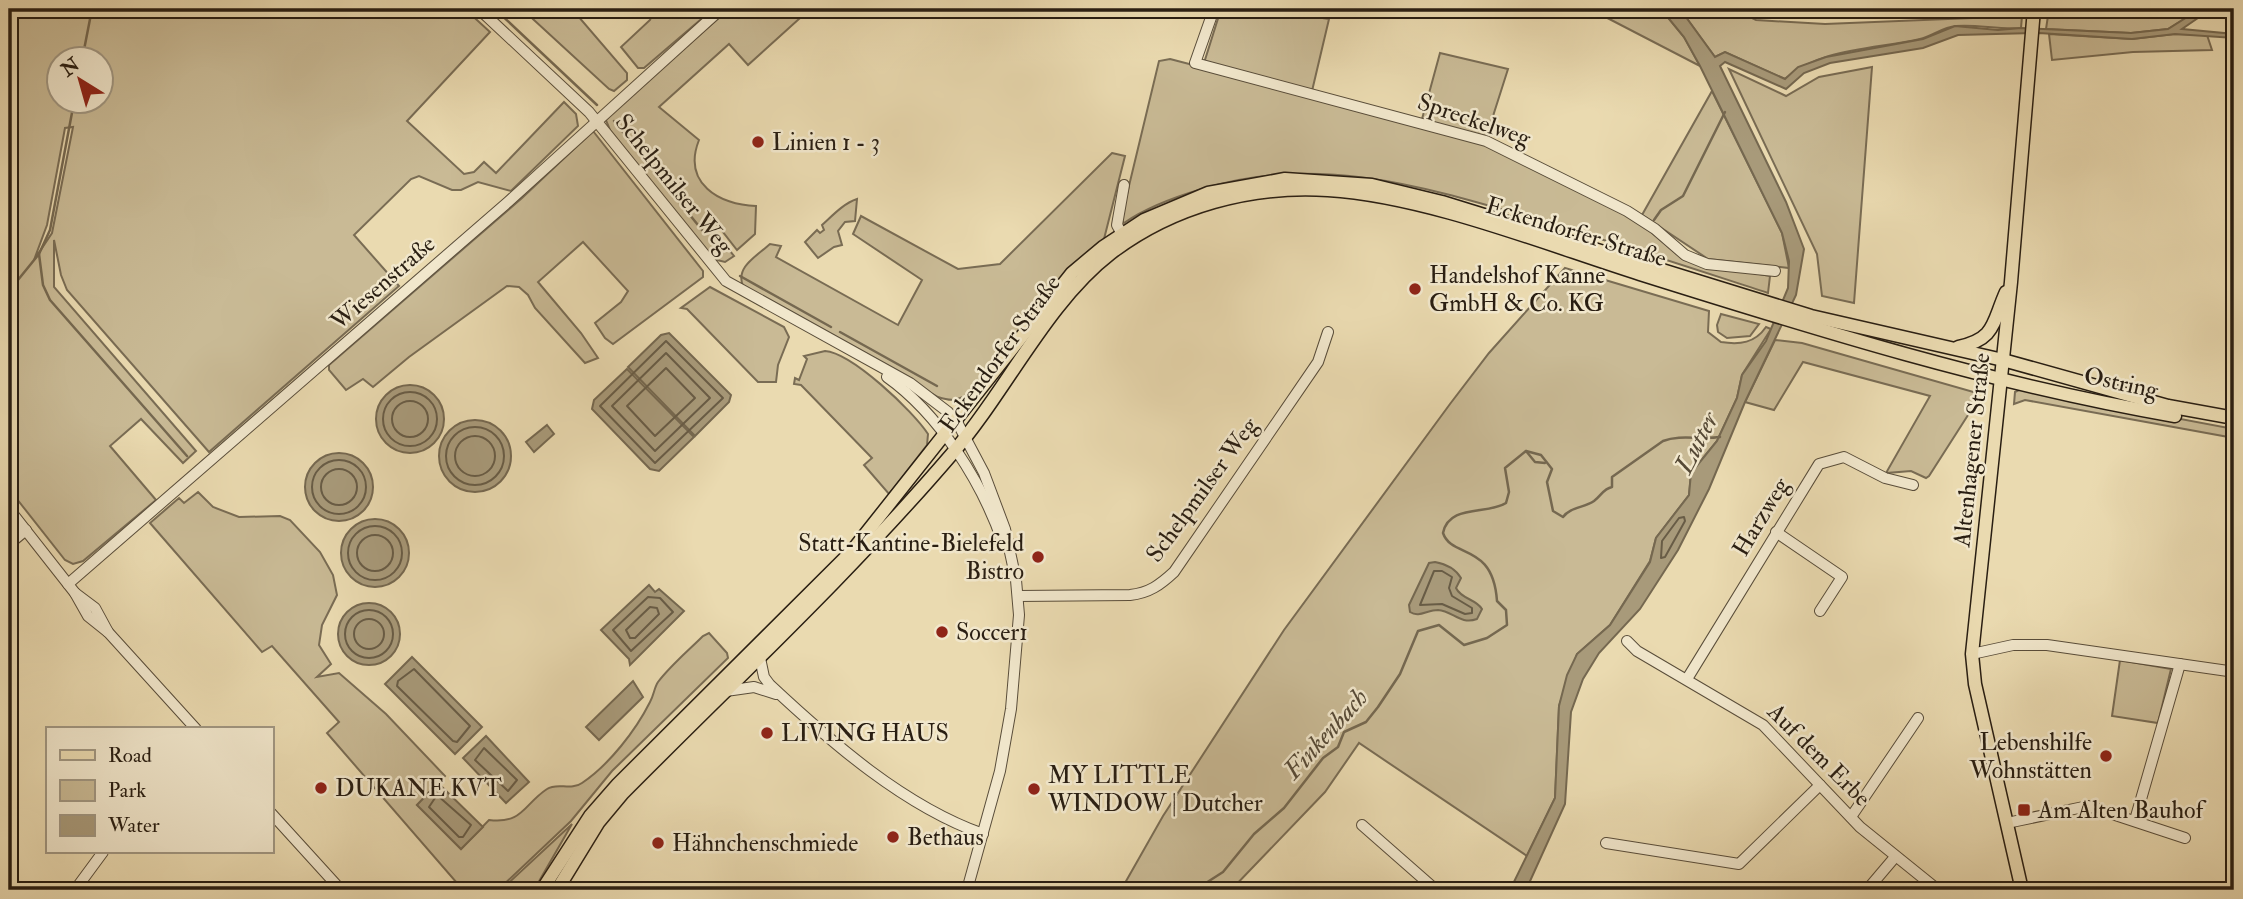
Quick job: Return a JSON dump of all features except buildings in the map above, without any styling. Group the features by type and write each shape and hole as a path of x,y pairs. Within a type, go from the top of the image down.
{"main road":[{"name":"Altenhagener Straße","path":"2022,890 1975,684 1972,654 2011,282 2034,14"},
{"name":"Eckendorfer Straße","path":"542,890 590,816 618,784 852,551 957,422 1060,286 1087,259 1122,234 1175,205 1230,187 1285,179 1329,179 1372,185 1442,202 1760,306"},
{"name":"Eckendorfer Straße","path":"557,890 598,823 623,793 869,548 955,451 1054,311 1093,268 1155,226 1234,196 1286,189 1371,195 1439,211 2000,377"},
{"path":"1951,348 1972,344 1989,334 2011,282"},
{"name":"Eckendorfer Straße","path":"1810,321 2003,360"},
{"name":"Ostring","path":"2003,360 2168,406 2234,418"},
{"name":"Ostring","path":"2000,377 2154,412 2234,425"}],"street":[{"name":"Schelpmilser Weg","path":"479,9 595,120 726,281 858,357 910,383 957,422 984,473 1006,529 1018,596 1011,709 1000,771 967,890"},
{"name":"Wiesenstraße","path":"68,583 498,211 595,120 721,9"},
{"name":"Spreckelweg","path":"1214,9 1195,63 1486,141 1627,211 1655,229 1685,255 1707,264 1775,271"},
{"path":"1303,9 1334,12"},
{"path":"1122,234 1116,225 1124,186"},
{"name":"Schelpmilser Weg","path":"1018,596 1130,595 1143,593 1163,582 1174,572 1318,362 1328,332"},
{"name":"Schelpmilser Weg","path":"858,357 903,389 946,435 1000,534 1016,580"},
{"name":"Harzweg","path":"1688,679 1814,468 1827,460 1844,457 1892,480 1913,485"},
{"path":"9,509 68,583 88,616 108,632 193,727"},
{"path":"9,544 26,530"},
{"path":"1776,532 1842,577 1820,611"},
{"name":"Auf dem Erbe","path":"1627,641 1637,651 1763,725 1851,817 1895,857 1938,890"},
{"path":"1972,654 2032,644 2228,671"},
{"path":"760,658 764,677 784,698 901,793 946,821 983,834"},
{"path":"2135,820 2180,664"},
{"path":"726,691 754,687 784,698"},
{"path":"1851,817 1919,718"},
{"path":"1606,843 1739,864 1820,785"},
{"path":"2007,823 2088,806 2185,838"},
{"path":"273,815 341,890"},
{"path":"1362,825 1436,890"},
{"path":"75,890 102,853"},
{"path":"1867,890 1895,857"}],"green space":[{"path":"9,9 465,9 490,32 407,121 464,174 474,172 484,162 496,173 564,102 576,114 578,126 511,191 478,182 461,190 452,190 419,176 411,179 354,235 399,286 209,452 67,290 54,240 54,287 196,451 183,463 141,419 110,446 156,500 83,561 73,564 65,560 9,489","holes":["73,127 52,233 34,260 47,225 65,128"]},
{"path":"522,9 572,9 627,73 627,80 614,91 609,89"},
{"path":"655,9 713,9 644,68 638,68 621,47 650,20"},
{"path":"729,9 810,9 748,65 729,44 659,107 699,140 695,155 696,168 707,189 729,201 756,206 755,234 737,250 715,222 710,226 734,256 725,262 713,259 610,130 605,118"},
{"path":"1221,9 1263,9 1329,19 1312,91 1204,63"},
{"path":"1590,9 1661,9 1684,37 1700,66"},
{"path":"1680,9 1734,9 1756,20 1825,24 2022,16 2021,28 1951,27 1920,39 1831,55 1814,61 1785,79 1725,52 1715,57"},
{"path":"2049,9 2200,9 2168,29 2131,33 2046,29"},
{"path":"2049,34 2132,39 2175,34 2207,35 2212,50 2133,52 2052,60"},
{"path":"1440,53 1508,69 1486,138 1422,119"},
{"path":"1170,59 1466,136 1615,208 1651,232 1684,260 1770,276 1768,293 1494,207 1370,178 1287,174 1245,179 1172,199 1124,223 1121,219 1159,61"},
{"path":"1872,67 1854,303 1822,296 1817,254 1729,69 1786,96 1819,77"},
{"path":"1712,91 1782,233 1789,268 1708,259 1642,215"},
{"path":"593,131 703,271 703,277 613,344 605,338 595,323 621,302 628,291 583,242 538,282 581,333 598,358 585,363 535,308 528,295 519,287 507,286 409,357 373,387 363,379 346,390 329,370 329,365 522,198"},
{"path":"1112,153 1125,156 1104,239 1061,277 967,395 960,398 950,400 938,397 743,286 742,273 749,262 770,244 781,246 776,257 898,325 922,280 853,234 861,216 958,269 1000,264"},
{"path":"857,199 855,221 845,222 838,231 842,245 818,258 805,242 817,230 820,233 824,230 822,225 838,210"},
{"path":"1565,268 1709,311 1708,332 1721,342 1746,342 1757,337 1766,327 1771,329 1742,375 1737,398 1717,441 1691,473 1689,495 1656,538 1650,561 1610,625 1577,654 1559,706 1555,798 1527,856 1359,743 1325,792 1231,890 1121,890 1163,816 1284,630 1489,353"},
{"path":"710,287 784,327 789,337 778,365 776,382 758,382 687,309 681,308"},
{"path":"1721,314 1759,324 1750,336 1727,338 1718,332 1717,325"},
{"path":"1775,340 1802,343 1977,393 1977,401 1929,476 1926,478 1911,471 1886,473 1930,396 1803,362 1774,410 1745,402"},
{"path":"825,351 837,354 865,372 896,398 928,434 927,445 889,494 864,465 872,458 801,385 794,384 795,378 799,380 807,359 804,356"},
{"path":"2021,389 2234,429 2234,438 2025,400 2014,404 2015,392"},
{"path":"198,492 213,507 239,517 280,516 290,520 320,552 333,575 337,595 322,625 319,645 331,664 317,677 339,673 386,714 445,776 417,805 461,849 489,820 509,819 522,812 547,789 578,785 592,776 612,757 637,724 658,682 703,636 709,633 727,653 728,658 612,771 571,821 498,890 463,890 327,733 339,722 272,646 262,652 150,523 179,498 184,503"},
{"path":"2120,660 2171,669 2158,723 2112,716"},
{"path":"572,824 534,890 501,890"}],"water":[{"path":"1661,9 1680,9 1715,57 1725,52 1785,79 1798,67 1826,57 1923,39 1955,26 1998,30 2021,28 2131,33 2168,29 2200,9 2211,9 2182,29 2234,34 2234,38 2175,34 2132,39 2039,33 1958,35 1923,48 1830,63 1804,73 1786,89 1725,62 1720,66 1786,202 1804,249 1796,295 1745,402 1709,489 1678,550 1640,609 1599,653 1583,679 1571,712 1565,804 1526,890 1510,890 1555,798 1559,706 1567,675 1577,654 1610,625 1650,562 1656,538 1689,495 1691,473 1717,441 1737,398 1742,375 1766,341 1788,288 1789,261 1782,233 1700,66 1684,37"},
{"path":"669,333 731,395 729,402 695,436 628,367 661,335"},
{"path":"627,369 694,437 659,471 650,469 592,409 594,400"},
{"path":"410,385 423,388 434,395 441,406 444,419 441,432 434,443 423,450 410,453 397,450 386,443 379,432 376,419 379,406 386,395 397,388"},
{"path":"475,420 495,426 505,436 511,456 505,476 495,486 475,492 455,486 445,476 439,456 445,436 455,426"},
{"path":"547,425 554,434 534,452 526,442"},
{"path":"339,453 352,456 363,463 370,474 373,487 370,500 363,511 352,518 339,521 326,518 315,511 308,500 305,487 308,474 315,463 326,456"},
{"path":"375,519 388,522 399,529 406,540 409,553 406,566 399,577 388,584 375,587 362,584 351,577 344,566 341,553 344,540 351,529 362,522"},
{"path":"1435,562 1450,567 1459,575 1461,578 1456,588 1458,592 1482,609 1477,619 1461,619 1438,610 1420,614 1410,612 1409,605 1429,563"},
{"path":"649,585 655,592 659,589 684,611 630,665 629,659 601,630"},
{"path":"369,603 391,612 400,634 391,656 369,665 347,656 338,634 347,612"},
{"path":"412,657 482,727 455,754 385,684"},
{"path":"633,681 643,697 599,740 586,727"},
{"path":"486,736 529,782 506,803 463,758"},
{"path":"438,783 483,827 461,849 417,805"}],"waterway":[{"path":"85,46 92,9"},
{"path":"495,9 597,105"},
{"path":"1654,220 1661,210 1683,196 1725,112"},
{"path":"9,291 39,254 50,230 71,116"},
{"path":"614,121 702,230"},
{"path":"39,254 43,285 50,300 187,456"},
{"path":"740,276 831,327"},
{"path":"840,332 937,386"},
{"name":"Finkenbach","path":"1195,890 1223,872 1254,834 1284,808 1323,758 1338,747 1344,732 1366,722 1400,674 1418,631 1439,625 1464,645 1487,638 1507,625 1506,610 1497,601 1494,582 1488,569 1481,560 1448,541 1443,533 1447,524 1461,514 1506,503 1509,492 1505,468 1526,451 1541,455 1552,469 1547,482 1553,511 1563,517 1569,511 1594,501 1612,487 1612,477 1663,441 1720,437"},
{"name":"Finkenbach","path":"1526,451 1535,462 1545,463"},
{"path":"9,699 13,693"}],"place":[{"name":"Linien 1 - 3","path":"758,142"},
{"name":"Handelshof Kanne GmbH & Co. KG","path":"1415,289"},
{"name":"Statt-Kantine-Bielefeld Bistro","path":"1038,557"},
{"name":"Soccer1","path":"942,632"},
{"name":"LIVING HAUS","path":"767,733"},
{"name":"Lebenshilfe Wohnstätten","path":"2106,756"},
{"name":"DUKANE KVT","path":"321,788"},
{"name":"MY LITTLE WINDOW | Dutcher","path":"1034,789"},
{"name":"Am Alten Bauhof","path":"2024,810"},
{"name":"Bethaus","path":"893,837"},
{"name":"Hähnchenschmiede","path":"658,843"}],"water label":[{"name":"Lutter","path":"1697,443"}]}
